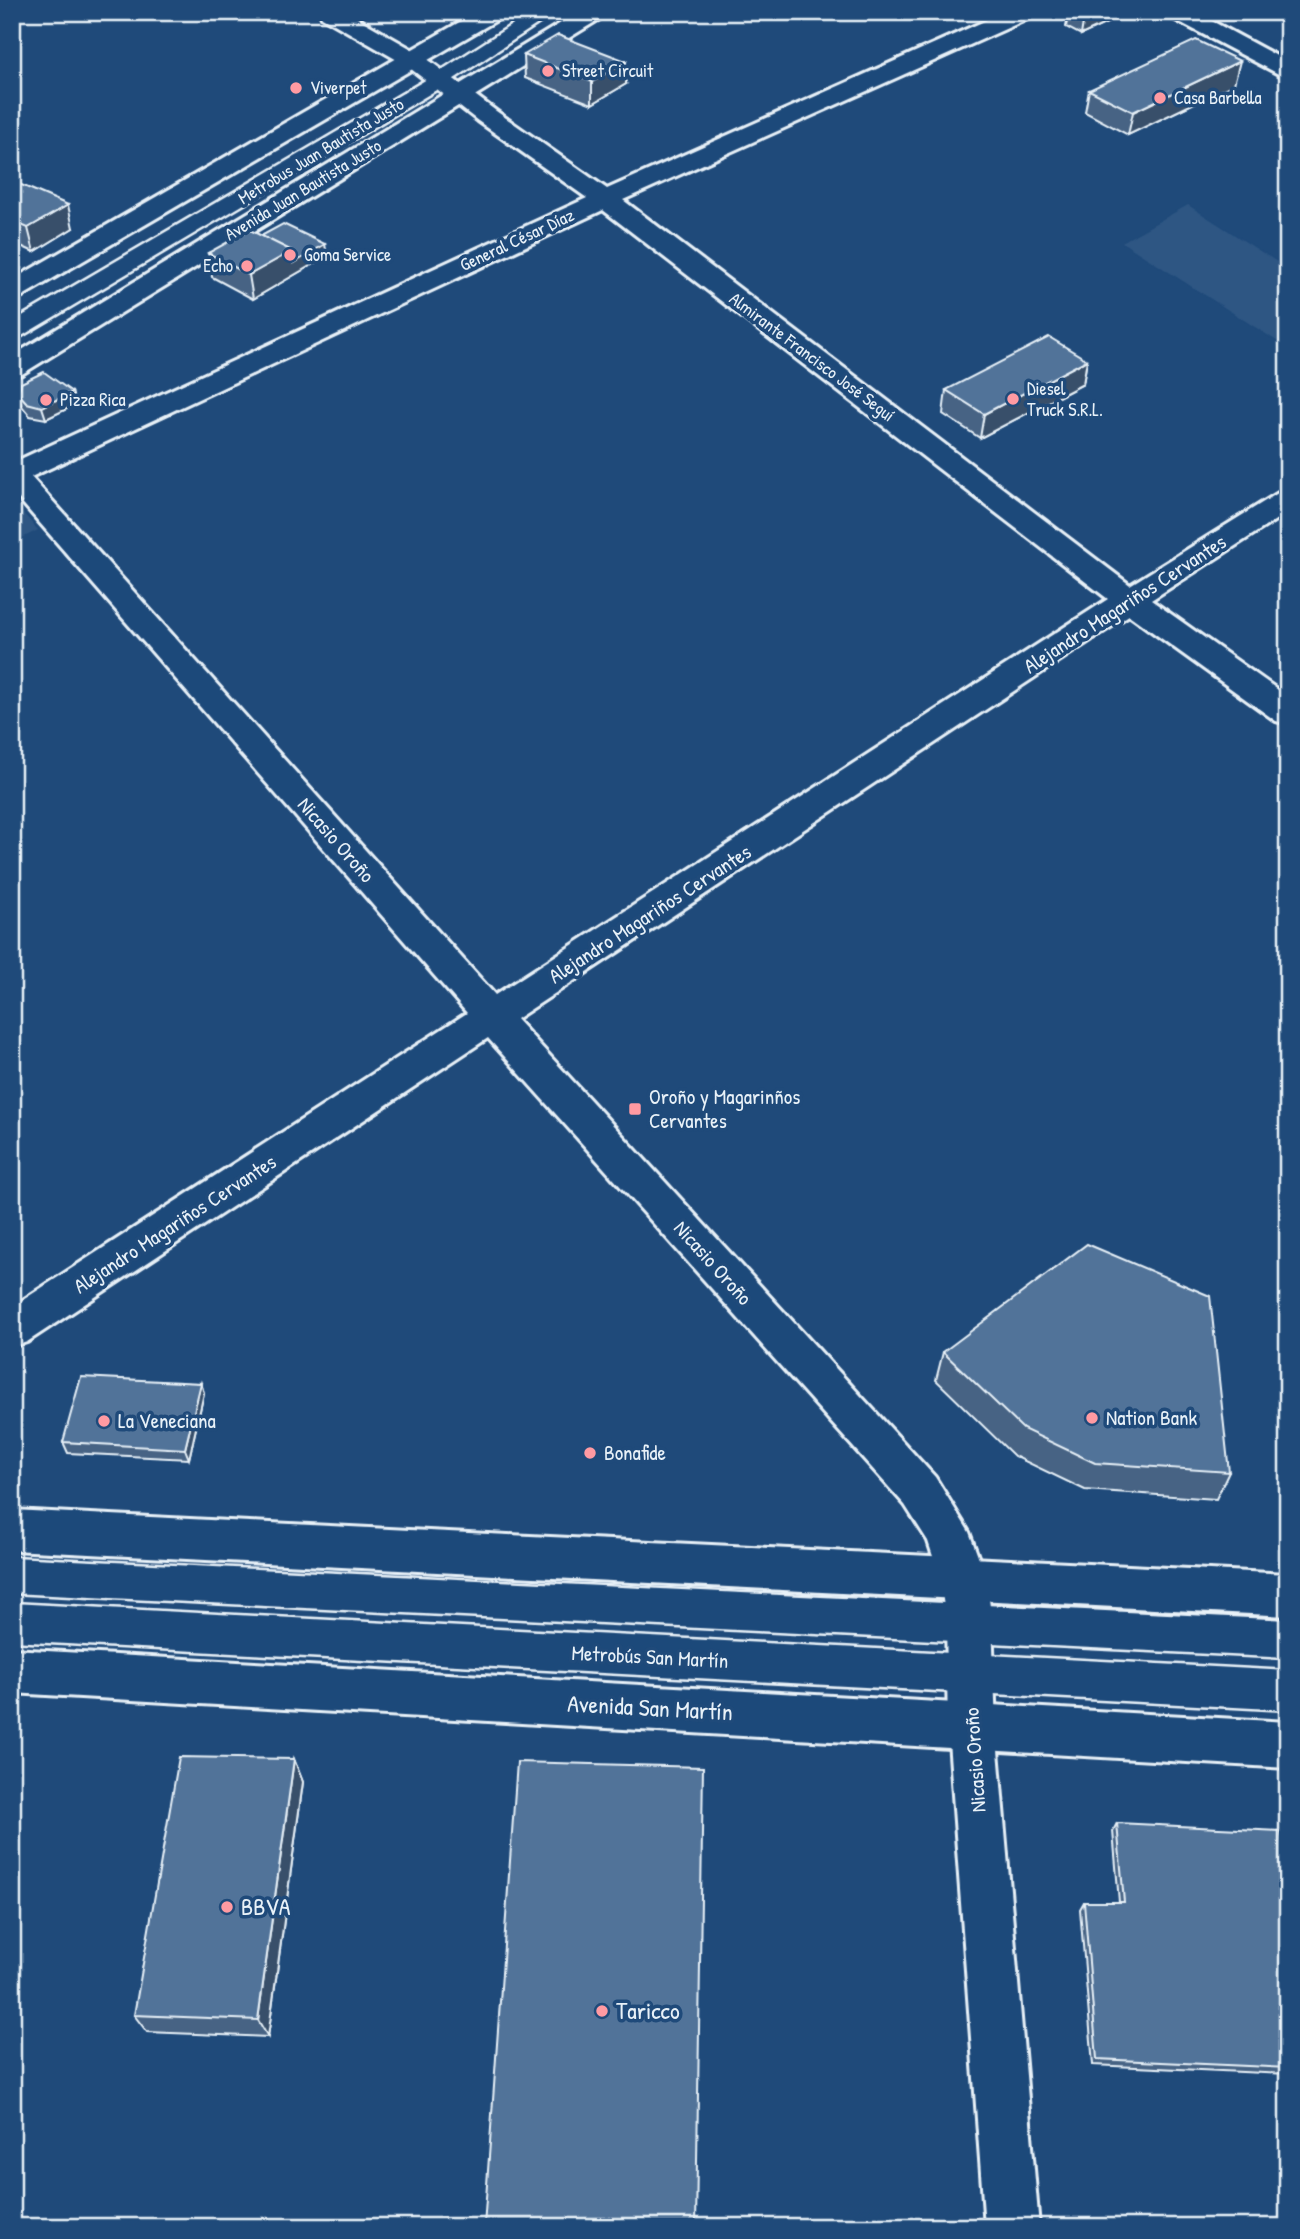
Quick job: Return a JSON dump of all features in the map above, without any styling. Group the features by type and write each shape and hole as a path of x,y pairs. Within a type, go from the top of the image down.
{"street":[{"name":"Almirante Francisco José Seguí","path":"330,12 414,60 486,116 605,199 1129,600 1288,713"},
{"path":"12,291 494,12"},
{"name":"Avenida Juan Bautista Justo","path":"12,368 451,87 595,12"},
{"name":"General César Díaz","path":"13,473 605,199 1024,12"},
{"path":"1178,12 1288,72"},
{"name":"Nicasio Oroño","path":"13,473 593,1132 920,1490 947,1532 966,1599 972,1727 1012,2227"},
{"name":"Alejandro Magariños Cervantes","path":"12,1329 1288,499"},
{"path":"12,1530 966,1599 1288,1595"},
{"name":"Avenida San Martín","path":"12,1671 1288,1745"}],"lane":[{"name":"Metrobus Juan Bautista Justo","path":"12,332 451,87 546,12"},
{"name":"Metrobus Juan Bautista Justo","path":"12,315 94,285"},
{"path":"12,1575 966,1599 1288,1639"},
{"name":"Metrobús San Martín","path":"12,1622 1288,1691"}],"shaded area":[{"path":"1188,205 1288,269 1288,348 1122,242"},
{"path":"12,501 38,530 12,543"}],"building":[{"path":"1076,12 1107,12 1083,23 1068,16"},
{"path":"558,35 626,61 592,82 524,55"},
{"path":"1196,40 1240,61 1133,112 1089,90"},
{"path":"12,181 68,205 28,228 12,221"},
{"path":"283,224 325,244 294,263 292,251 261,236"},
{"path":"250,230 292,251 249,275 208,253"},
{"path":"1049,337 1087,360 984,414 946,390"},
{"path":"44,372 72,392 42,407 27,403 18,393 21,383"},
{"name":"Nation Bank","path":"1087,1244 1210,1296 1229,1472 1095,1463 1023,1429 943,1352"},
{"path":"81,1377 201,1383 185,1449 63,1442"},
{"name":"BBVA","path":"179,1757 294,1759 258,2020 134,2015"},
{"name":"Taricco","path":"517,1762 703,1767 696,2227 484,2227"},
{"path":"1117,1823 1281,1831 1288,1879 1288,2068 1097,2059 1084,1902 1124,1902"}],"place":[{"name":"Street Circuit","path":"548,71"},
{"name":"Viverpet","path":"296,88"},
{"name":"Casa Barbella","path":"1160,98"},
{"name":"Goma Service","path":"290,255"},
{"name":"Echo","path":"247,266"},
{"name":"Diesel Truck S.R.L.","path":"1013,399"},
{"name":"Pizza Rica","path":"46,400"},
{"name":"Oroño y Magarinños Cervantes","path":"635,1109"},
{"name":"Nation Bank","path":"1092,1418"},
{"name":"La Veneciana","path":"104,1421"},
{"name":"Bonafide","path":"590,1453"},
{"name":"BBVA","path":"227,1907"},
{"name":"Taricco","path":"602,2011"}]}
